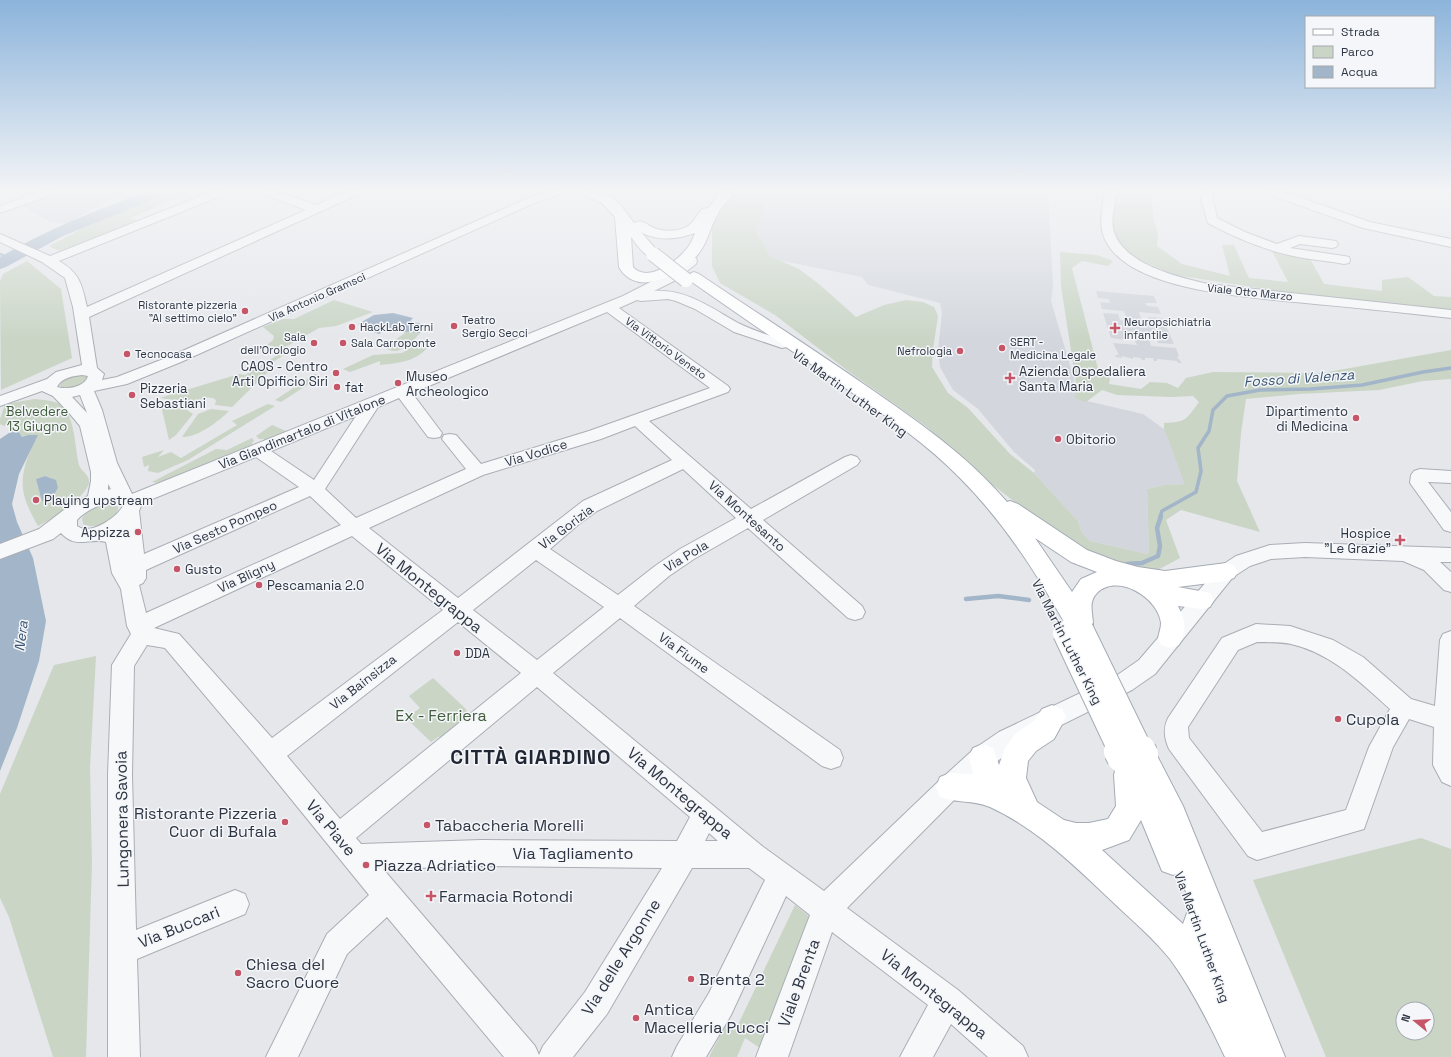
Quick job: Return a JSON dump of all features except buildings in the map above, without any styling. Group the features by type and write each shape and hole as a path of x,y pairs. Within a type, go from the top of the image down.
{"main road":[{"path":"624,241 626,267 629,272 636,276 654,277 664,274 686,257 695,248 698,241"},
{"name":"Via Martin Luther King","path":"646,241 688,285 782,344 884,416 942,463 998,524 1073,631"},
{"name":"Via Martin Luther King","path":"651,241 657,253"},
{"name":"Via Martin Luther King","path":"688,285 892,412 925,436 982,488 1010,520 1035,553 1058,589 1073,631 1133,756 1155,817 1209,952 1244,1057"},
{"path":"982,488 1038,530 1079,556 1110,568 1138,576 1159,585 1174,596 1202,600"},
{"path":"1073,631 1084,592 1094,582 1111,577 1159,585 1226,572"},
{"path":"1159,585 1173,625 1170,638"},
{"path":"1014,797 1015,757 1026,742 1044,730 1052,717"},
{"name":"Via Martin Luther King","path":"1133,756 1172,816 1267,1057"},
{"path":"1058,833 1073,838 1094,839 1118,830 1131,808 1130,785 1133,756"},
{"path":"984,757 988,777 1082,852 1156,920 1180,946 1200,973 1244,1057"},
{"path":"950,787 970,787 1014,797"}],"street":[{"path":"8,241 60,267 70,276 75,287 86,348 94,380 85,388 94,410 108,463 118,487 128,503 137,576 131,589"},
{"path":"46,260 94,241"},
{"path":"81,315 114,301 147,292 209,265 234,253 241,244 247,241"},
{"name":"Via Antonio Gramsci","path":"420,241 198,339 119,370 93,372 82,370 57,386 69,393 85,388 121,381 230,336 440,241"},
{"name":"Via Giandimartalo di Vitalone","path":"128,503 628,299 669,278 693,259 703,241"},
{"name":"Viale Otto Marzo","path":"1112,241 1124,255 1141,267 1176,280 1208,288 1451,314"},
{"path":"1260,241 1292,252 1344,260"},
{"path":"1278,248 1296,241"},
{"path":"1310,241 1332,244"},
{"path":"636,276 654,286 688,285"},
{"name":"Via Giandimartalo di Vitalone","path":"628,299 648,295 666,295 688,285"},
{"name":"Via Vittorio Veneto","path":"609,307 722,389"},
{"path":"4,400 57,386 75,365 86,348"},
{"name":"Via Antonio Gramsci","path":"94,410 105,392 121,381"},
{"path":"57,386 83,420 88,424 98,466 99,491 96,499"},
{"name":"Via Vodice","path":"354,527 477,471 595,435 722,389"},
{"path":"402,391 442,436 477,471"},
{"path":"313,488 321,484 372,403"},
{"name":"Via Montesanto","path":"638,420 855,612"},
{"name":"Via Montegrappa","path":"258,450 313,488 354,527 536,674 705,813 753,855 947,1001 1012,1057"},
{"name":"Via Gorizia","path":"456,610 536,550 572,519 590,506 685,460"},
{"name":"Via Pola","path":"338,837 662,571 688,554 851,461"},
{"path":"1451,477 1420,475 1419,483 1451,525"},
{"name":"Via Sesto Pompeo","path":"136,566 313,488"},
{"path":"42,536 86,503 96,499 106,496 128,503"},
{"path":"0,552 42,536 59,532 84,535 98,533 118,524 128,503"},
{"path":"72,514 67,525 68,530 72,533"},
{"name":"Via Bligny","path":"140,630 354,527"},
{"path":"98,533 113,537 117,544 122,573 131,589 140,630"},
{"name":"Via Fiume","path":"536,550 619,606 831,758"},
{"path":"826,909 950,787 984,757 1007,740 1124,682 1147,667 1226,572 1243,561 1270,552 1305,550 1403,553 1451,559"},
{"path":"1403,553 1431,565 1451,584"},
{"path":"1431,565 1451,559"},
{"name":"Via Bainsizza","path":"270,754 456,610"},
{"name":"Via Piave","path":"140,630 171,640 270,754 338,837 524,1057"},
{"name":"Lungonera Savoia","path":"124,1057 120,775 123,665 140,630"},
{"path":"1404,707 1394,720 1373,765 1366,792 1355,820 1257,847 1177,741 1176,725 1230,644 1256,633 1290,635 1325,646 1355,664 1404,707 1446,720"},
{"path":"1451,640 1445,765 1451,774"},
{"path":"685,854 705,813"},
{"name":"Via Tagliamento","path":"355,857 438,853 753,855"},
{"name":"Via delle Argonne","path":"554,1057 596,1003 685,854"},
{"path":"688,1057 720,1004 781,876"},
{"path":"282,1057 337,944 389,896"},
{"name":"Via Buccari","path":"123,950 235,904"},
{"name":"Viale Brenta","path":"772,1057 826,909"},
{"path":"916,1057 947,1001"}],"shaded area":[{"name":"Azienda Ospedaliera Santa Maria","path":"758,241 1051,241 1053,286 1051,301 1077,389 1074,398 1143,414 1164,429 1186,484 1164,485 1147,489 1149,552 1147,554 1090,541 1082,533 1078,521 1034,473 1035,470 1014,452 978,409 953,390 940,367 938,350 942,313 940,303 868,285 862,277 768,258"},
{"name":"Neuropsichiatria infantile","path":"1096,291 1154,296 1157,303 1145,303 1147,306 1158,307 1161,314 1139,312 1142,322 1150,323 1148,317 1162,318 1174,344 1158,343 1156,336 1148,336 1151,346 1176,348 1179,356 1177,357 1182,363 1157,359 1157,361 1154,361 1153,358 1145,358 1145,360 1142,360 1141,358 1133,357 1133,359 1122,356 1122,358 1116,357 1115,355 1119,355 1113,343 1137,345 1132,335 1125,334 1127,340 1111,338 1103,313 1118,314 1120,320 1128,321 1124,311 1102,309 1100,302 1110,303 1109,299 1098,298"}],"green space":[{"path":"58,241 84,241 59,251 49,246"},
{"path":"712,241 761,241 770,256 799,269 820,285 856,317 884,305 906,300 923,302 934,307 938,316 932,367 948,393 968,408 1010,454 1034,473 1078,521 1082,533 1090,541 1147,554 1149,552 1147,489 1164,485 1185,484 1164,429 1164,423 1177,422 1185,419 1199,402 1193,396 1171,397 1117,395 1102,390 1086,402 1074,398 1077,389 1061,286 1060,252 1097,255 1113,261 1108,266 1082,261 1072,268 1098,369 1111,373 1109,384 1141,389 1150,382 1167,383 1178,388 1186,378 1213,372 1322,373 1451,350 1451,379 1423,381 1379,390 1299,394 1246,399 1241,433 1237,481 1260,532 1181,510 1166,520 1180,558 1154,572 1109,562 1065,541 989,482 927,427 848,371 775,315 720,283 712,266"},
{"path":"1157,241 1157,246 1182,264 1230,276 1222,245 1234,245 1249,278 1288,282 1271,249 1308,255 1324,284 1382,291 1382,280 1408,277 1434,296 1451,297 1451,318 1175,275 1137,259 1115,242"},
{"path":"27,261 61,289 72,358 1,390 0,281 3,274"},
{"path":"334,300 373,312 336,326 319,328 282,349 267,345 273,340 274,336 263,327 283,319 294,319"},
{"path":"404,330 420,333 406,347 397,351 387,349 388,345 405,333 402,332"},
{"path":"425,339 429,339 431,342 427,348 416,357 409,360 380,365 380,361 350,372 343,369 373,355 402,353"},
{"path":"281,353 284,355 273,362 272,368 232,407 215,405 216,400 213,398 204,398 192,402 184,402 160,398 239,374 245,375"},
{"path":"315,374 321,376 281,402 275,400"},
{"path":"80,375 87,376 89,378 80,386 61,388 60,384 64,379"},
{"name":"Belvedere 13 Giugno","path":"34,399 52,401 61,405 66,410 72,424 79,465 89,480 89,483 82,495 51,519 38,526 27,504 23,486 25,467 33,444 28,435 22,437 18,431 18,427 4,426 0,424 0,419 5,404","holes":["45,476 51,478 58,488 52,498 36,479"]},
{"path":"160,401 189,406 187,410 193,414 176,435 169,440"},
{"path":"268,404 275,406 188,460 158,473 148,471 149,465 144,467 142,457 164,450 158,457 171,452 181,458 237,425 232,421"},
{"path":"211,409 229,411 214,424 201,432 188,437 182,437 198,414"},
{"path":"272,425 286,431 265,440 259,439 256,436"},
{"path":"252,438 254,441 252,445 158,483 152,482 216,449 227,450"},
{"path":"111,504 118,507 117,512 110,521 93,526 83,524 82,518 91,509"},
{"path":"96,656 90,768 92,863 86,1057 53,1057 9,917 0,898 0,794 54,665"},
{"name":"Ex - Ferriera","path":"433,678 466,709 470,720 448,738 438,737 431,742 406,718 420,708 409,696"},
{"path":"1421,838 1451,849 1451,1057 1326,1057 1253,880"},
{"path":"795,905 814,920 763,1050 745,1038 737,1057 709,1057 726,1024 736,1029"}],"water":[{"path":"393,313 413,318 410,321 426,325 420,333 389,328 379,334 373,332 376,329 358,324 374,315"},
{"path":"18,427 18,431 22,437 28,435 38,435 19,474 12,504 17,522 33,558 46,621 39,661 17,728 0,771 0,439"},
{"path":"45,476 56,480 58,488 52,498 42,501 36,479"}],"waterway":[{"name":"Nera","path":"0,264 39,241"},
{"path":"0,254 9,258"},
{"name":"Fosso di Valenza","path":"1160,517 1162,511 1196,492 1201,471 1198,448 1209,431 1213,410 1227,396 1260,390 1310,389 1362,385 1423,372 1451,368"},
{"name":"Fosso di Valenza","path":"1127,564 1142,563 1158,556 1160,546 1157,528 1161,516"},
{"name":"Fosso di Valenza","path":"966,599 998,596 1029,600"}],"place":[{"name":"Ristorante pizzeria \"Al settimo cielo\"","path":"245,311"},
{"name":"Teatro Sergio Secci","path":"454,326"},
{"name":"HackLab Terni","path":"352,327"},
{"name":"Neuropsichiatria infantile","path":"1115,328"},
{"name":"Sala dell'Orologio","path":"314,343"},
{"name":"Sala Carroponte","path":"343,343"},
{"name":"SERT - Medicina Legale","path":"1002,348"},
{"name":"Nefrologia","path":"960,351"},
{"name":"Tecnocasa","path":"127,354"},
{"name":"CAOS - Centro Arti Opificio Siri","path":"336,373"},
{"name":"Azienda Ospedaliera Santa Maria","path":"1010,378"},
{"name":"Museo Archeologico","path":"398,383"},
{"name":"fat","path":"337,387"},
{"name":"Pizzeria Sebastiani","path":"132,395"},
{"name":"Dipartimento di Medicina","path":"1356,418"},
{"name":"Obitorio","path":"1058,439"},
{"name":"Playing upstream","path":"36,500"},
{"name":"Appizza","path":"138,532"},
{"name":"Hospice \"Le Grazie\"","path":"1400,540"},
{"name":"Gusto","path":"177,569"},
{"name":"Pescamania 2.0","path":"259,585"},
{"name":"DDA","path":"457,653"},
{"name":"Cupola","path":"1338,719"},
{"name":"Ristorante Pizzeria Cuor di Bufala","path":"285,822"},
{"name":"Tabaccheria Morelli","path":"427,825"},
{"name":"Piazza Adriatico","path":"366,865"},
{"name":"Farmacia Rotondi","path":"431,896"},
{"name":"Chiesa del Sacro Cuore","path":"238,973"},
{"name":"Brenta 2","path":"691,979"},
{"name":"Antica Macelleria Pucci","path":"636,1018"}],"district":[{"name":"CITTÀ GIARDINO","path":"531,757"}]}
